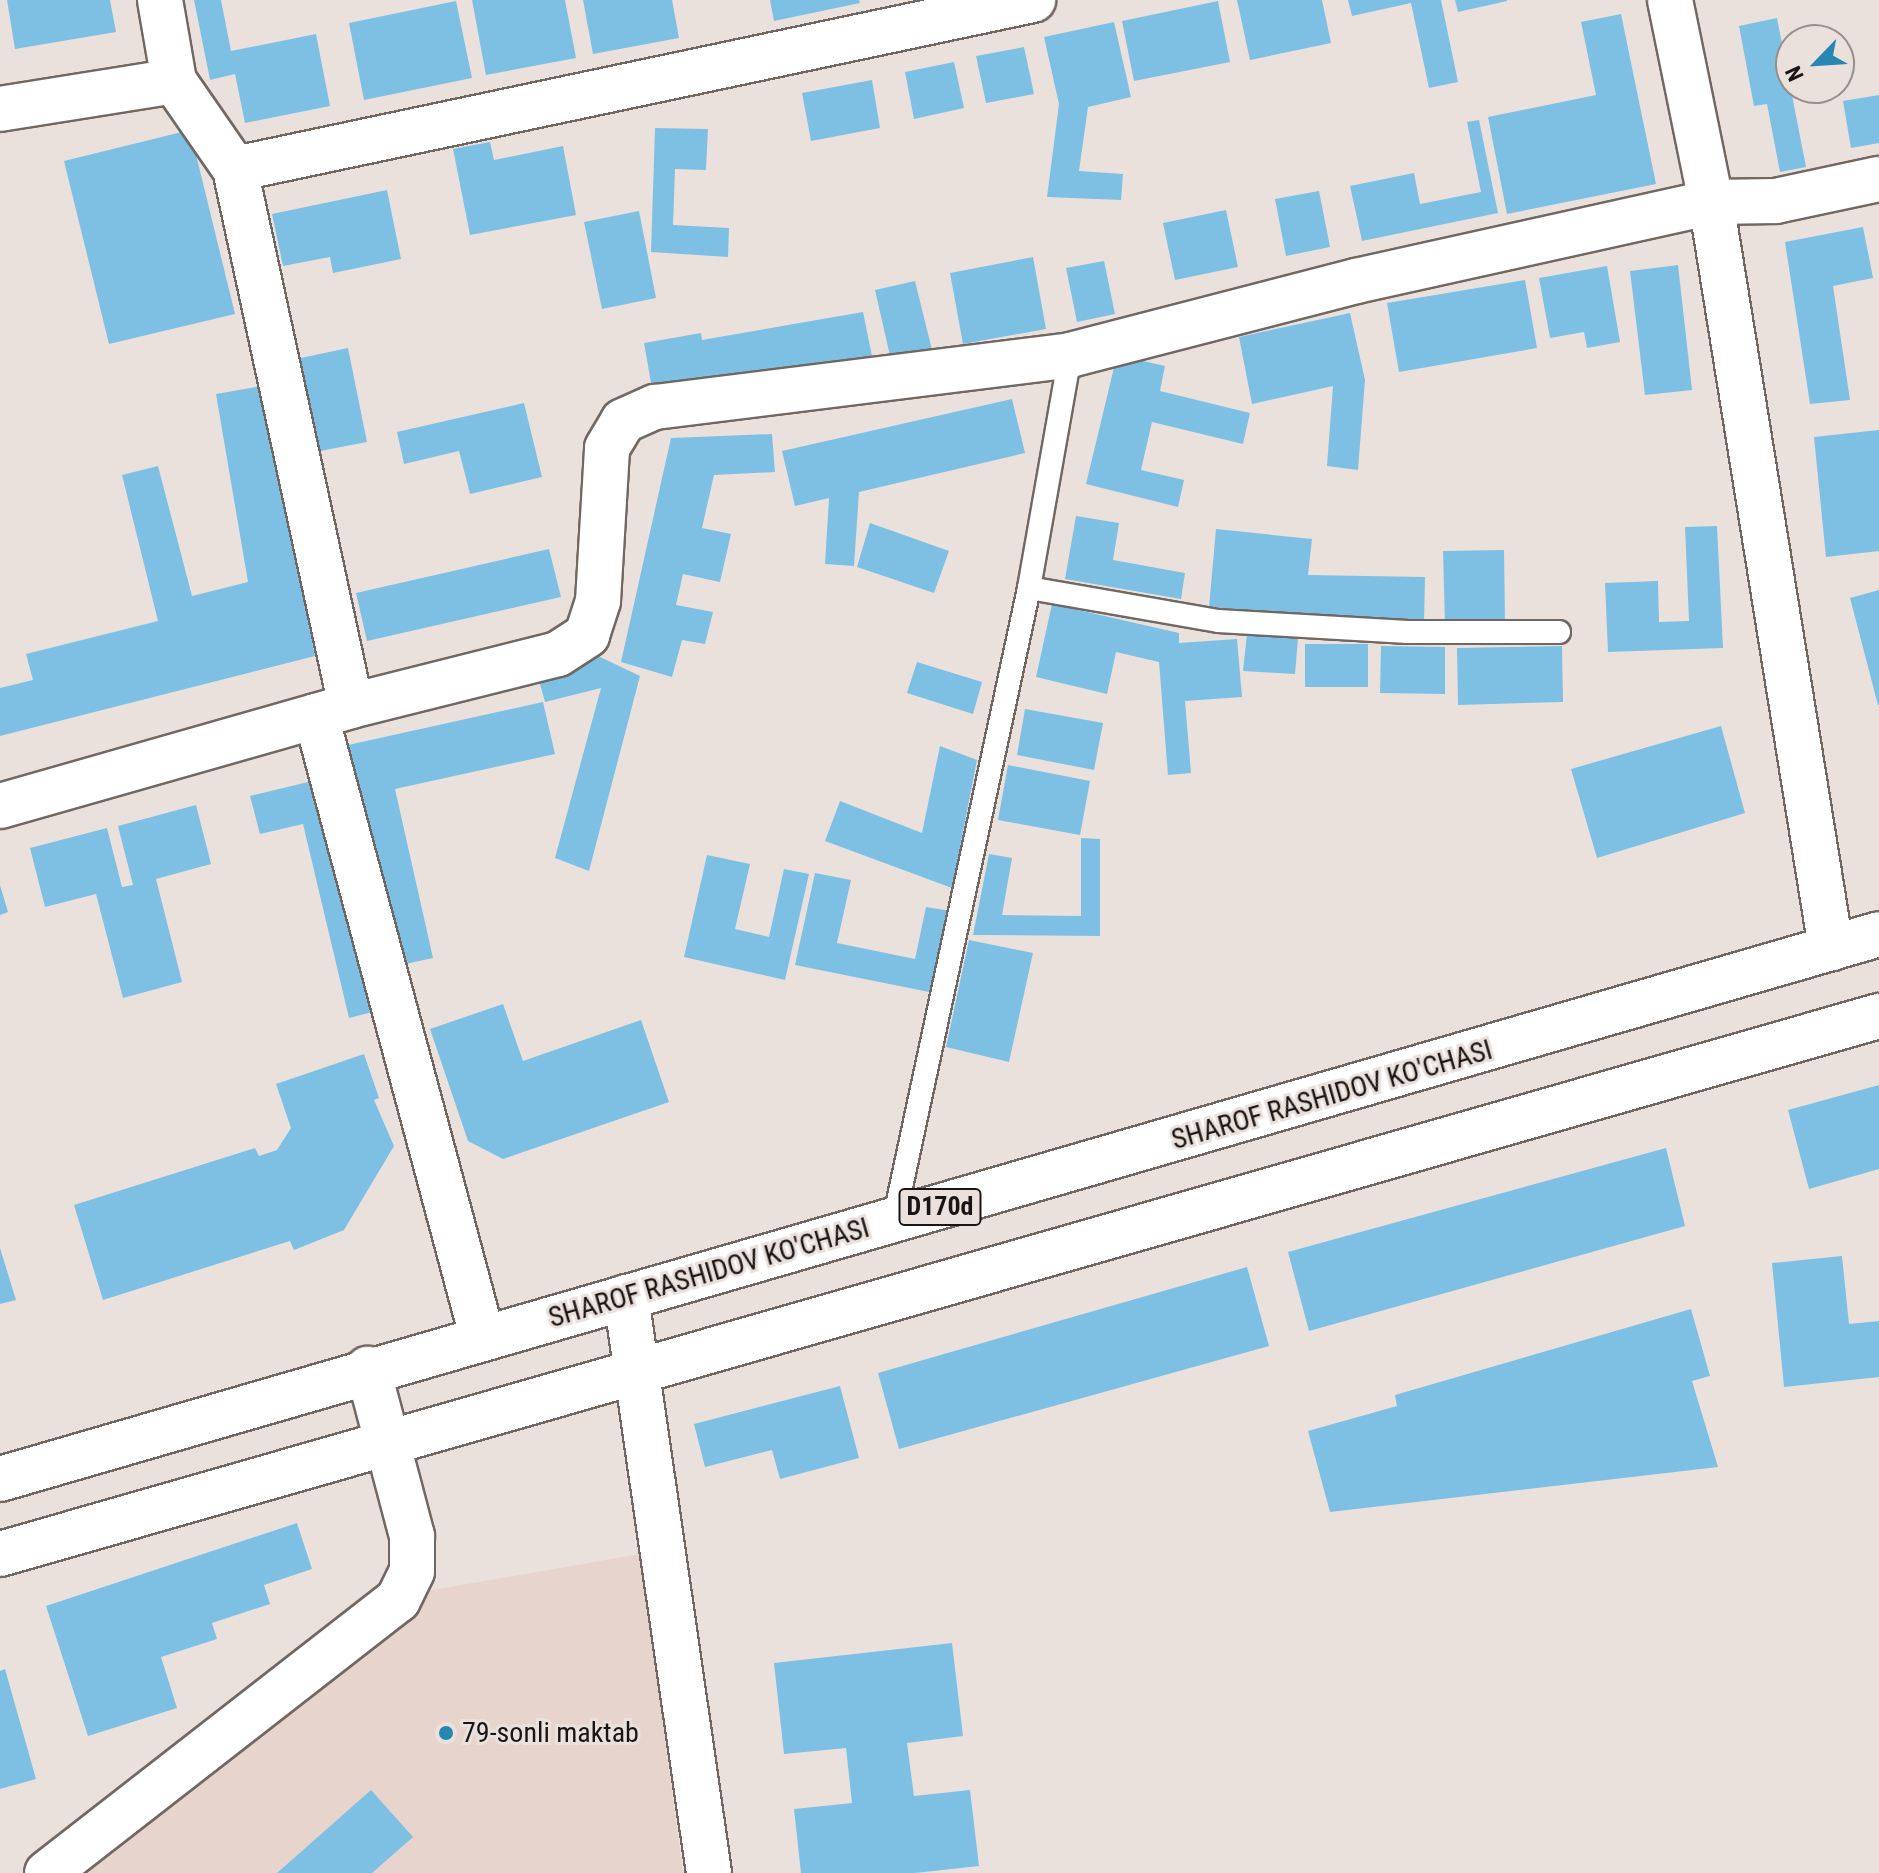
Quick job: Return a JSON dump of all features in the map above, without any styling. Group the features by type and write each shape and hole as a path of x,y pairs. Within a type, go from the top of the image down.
{"street":[{"path":"160,0 174,81 235,169 334,711 482,1336"},
{"path":"235,169 1033,0"},
{"path":"1670,0 1711,202 1831,948"},
{"path":"0,109 174,81"},
{"path":"0,806 334,711 558,654 587,635 598,601 607,448 623,421 655,407 1070,355 1356,281 1711,202 1776,201 1879,179"},
{"name":"SHAROF RASHIDOV KO'CHASI","path":"0,1479 368,1369 1879,934"},
{"path":"0,1554 1879,1016"},
{"path":"626,1297 709,1873"},
{"path":"47,1873 398,1600 412,1571 412,1536 368,1369"}],"lane":[{"path":"894,1220 1029,588 1070,355"},
{"path":"1029,588 1218,621 1408,632 1559,632"}],"shaded area":[{"name":"79-sonli maktab","path":"640,1554 683,1873 40,1873 415,1593"}],"building":[{"path":"7,0 110,0 116,32 15,49"},
{"path":"194,0 221,0 231,51 316,34 330,106 245,123 235,74 210,80"},
{"path":"472,0 565,0 576,58 486,75"},
{"path":"583,0 672,0 679,38 593,54"},
{"path":"770,0 859,0 860,3 774,21"},
{"path":"1237,0 1322,0 1331,43 1250,60"},
{"path":"1348,0 1441,0 1458,82 1429,88 1411,3 1352,16"},
{"path":"1455,0 1507,0 1507,1 1458,12"},
{"path":"456,1 472,78 364,100 349,23"},
{"path":"1218,1 1230,62 1134,81 1122,21"},
{"path":"1621,14 1656,184 1507,214 1488,117 1596,95 1581,22"},
{"path":"1777,18 1775,104 1794,104 1806,167 1780,172 1767,104 1754,106 1739,26"},
{"path":"1114,22 1131,97 1088,107 1079,171 1123,174 1121,200 1047,197 1059,104 1044,37"},
{"path":"1024,47 1034,94 986,103 976,56"},
{"path":"954,62 964,108 914,119 905,72"},
{"path":"872,80 880,128 811,141 802,93"},
{"path":"1879,95 1879,143 1851,148 1844,104 1855,104 1855,99"},
{"path":"1479,120 1498,213 1362,241 1350,186 1414,173 1420,204 1481,192 1467,122"},
{"path":"655,128 708,129 706,170 675,169 673,225 729,228 728,257 651,252"},
{"path":"190,130 235,314 109,344 64,161"},
{"path":"490,142 494,160 563,146 576,215 470,235 453,149"},
{"path":"387,190 401,259 333,273 330,257 283,266 272,214"},
{"path":"1319,191 1330,247 1286,256 1275,199"},
{"path":"1226,210 1238,267 1175,280 1163,223"},
{"path":"639,211 656,298 602,309 584,222"},
{"path":"1863,227 1873,278 1833,286 1850,400 1810,404 1785,242"},
{"path":"1033,257 1046,329 963,344 950,273"},
{"path":"1104,261 1115,314 1077,322 1066,268"},
{"path":"1678,265 1692,390 1645,395 1630,271"},
{"path":"1607,266 1620,342 1587,348 1584,332 1550,338 1539,278"},
{"path":"1525,280 1537,348 1399,372 1387,303"},
{"path":"915,281 932,350 891,360 875,290"},
{"path":"863,312 873,361 654,400 644,343 701,333 702,340"},
{"path":"1350,313 1365,380 1358,470 1327,466 1333,386 1252,404 1239,337"},
{"path":"348,348 367,442 315,452 296,359"},
{"path":"1117,355 1165,366 1160,391 1250,413 1243,444 1152,422 1141,470 1184,480 1178,507 1086,484"},
{"path":"261,386 315,656 0,736 0,688 33,680 26,654 158,621 122,475 158,466 192,596 248,582 216,394"},
{"path":"1012,399 1025,453 859,492 854,566 825,564 829,498 795,506 782,451"},
{"path":"524,403 542,477 470,494 459,451 404,464 397,432"},
{"path":"1879,430 1879,551 1826,557 1814,437"},
{"path":"772,434 775,472 714,475 702,528 731,534 720,582 683,574 676,605 713,612 705,644 682,640 672,677 621,662 671,438"},
{"path":"1076,516 1119,523 1113,560 1185,573 1181,599 1065,579"},
{"path":"870,523 949,551 934,593 857,567"},
{"path":"1717,526 1723,648 1608,652 1605,583 1658,581 1659,622 1689,621 1685,527"},
{"path":"1216,529 1312,539 1308,575 1425,577 1424,622 1209,607"},
{"path":"549,549 561,597 367,641 356,593"},
{"path":"1504,550 1505,622 1445,624 1443,551"},
{"path":"1879,590 1879,705 1878,705 1850,598"},
{"path":"1052,604 1179,633 1179,643 1237,639 1242,697 1185,701 1191,773 1168,775 1159,662 1116,652 1107,694 1036,677"},
{"path":"1247,634 1298,638 1295,674 1243,671"},
{"path":"1305,644 1368,644 1368,687 1305,687"},
{"path":"1381,646 1445,647 1445,694 1380,693"},
{"path":"1562,646 1563,702 1458,705 1457,648"},
{"path":"598,656 640,676 589,871 555,858 601,688 545,702 536,670"},
{"path":"917,662 982,682 973,714 907,693"},
{"path":"543,702 555,754 395,789 433,958 396,966 348,745"},
{"path":"1025,709 1103,723 1094,770 1017,755"},
{"path":"1721,726 1745,813 1597,858 1571,769"},
{"path":"940,746 977,760 952,888 825,841 840,801 922,833"},
{"path":"1008,765 1090,781 1080,835 998,820"},
{"path":"325,778 380,1010 349,1018 303,824 260,834 250,796"},
{"path":"196,805 211,864 156,879 182,982 123,998 96,894 45,907 30,848 107,828 122,887 133,885 118,826"},
{"path":"1081,838 1100,839 1100,936 973,935 989,854 1012,858 1002,915 1081,916"},
{"path":"707,855 750,864 735,929 769,937 784,869 809,874 785,980 684,957"},
{"path":"815,873 851,880 837,943 915,959 926,907 951,911 934,993 795,965"},
{"path":"0,885 8,912 0,915"},
{"path":"969,940 1033,953 1009,1062 946,1047"},
{"path":"503,1004 523,1061 641,1020 669,1102 503,1159 468,1141 430,1029"},
{"path":"364,1054 379,1098 374,1100 394,1146 344,1230 294,1250 290,1241 103,1300 74,1205 255,1148 259,1156 277,1150 291,1128 276,1084"},
{"path":"1879,1085 1879,1169 1809,1189 1788,1110"},
{"path":"1666,1148 1685,1226 1309,1331 1288,1252"},
{"path":"0,1248 16,1300 0,1304"},
{"path":"1842,1256 1849,1324 1879,1321 1879,1377 1784,1387 1772,1263"},
{"path":"1247,1267 1269,1346 899,1449 878,1373"},
{"path":"1691,1309 1710,1376 1692,1381 1718,1467 1330,1512 1308,1431 1397,1406 1395,1395"},
{"path":"840,1386 859,1458 780,1479 772,1450 705,1467 694,1424"},
{"path":"297,1523 312,1569 264,1585 270,1604 212,1623 217,1639 161,1657 177,1708 88,1736 46,1606"},
{"path":"952,1643 963,1736 907,1743 914,1796 970,1790 979,1866 915,1873 801,1873 794,1809 852,1803 846,1748 784,1754 774,1663"},
{"path":"5,1669 36,1779 0,1789 0,1671"},
{"path":"371,1790 413,1837 372,1873 277,1873"}],"place":[{"name":"79-sonli maktab","path":"446,1733"}]}
